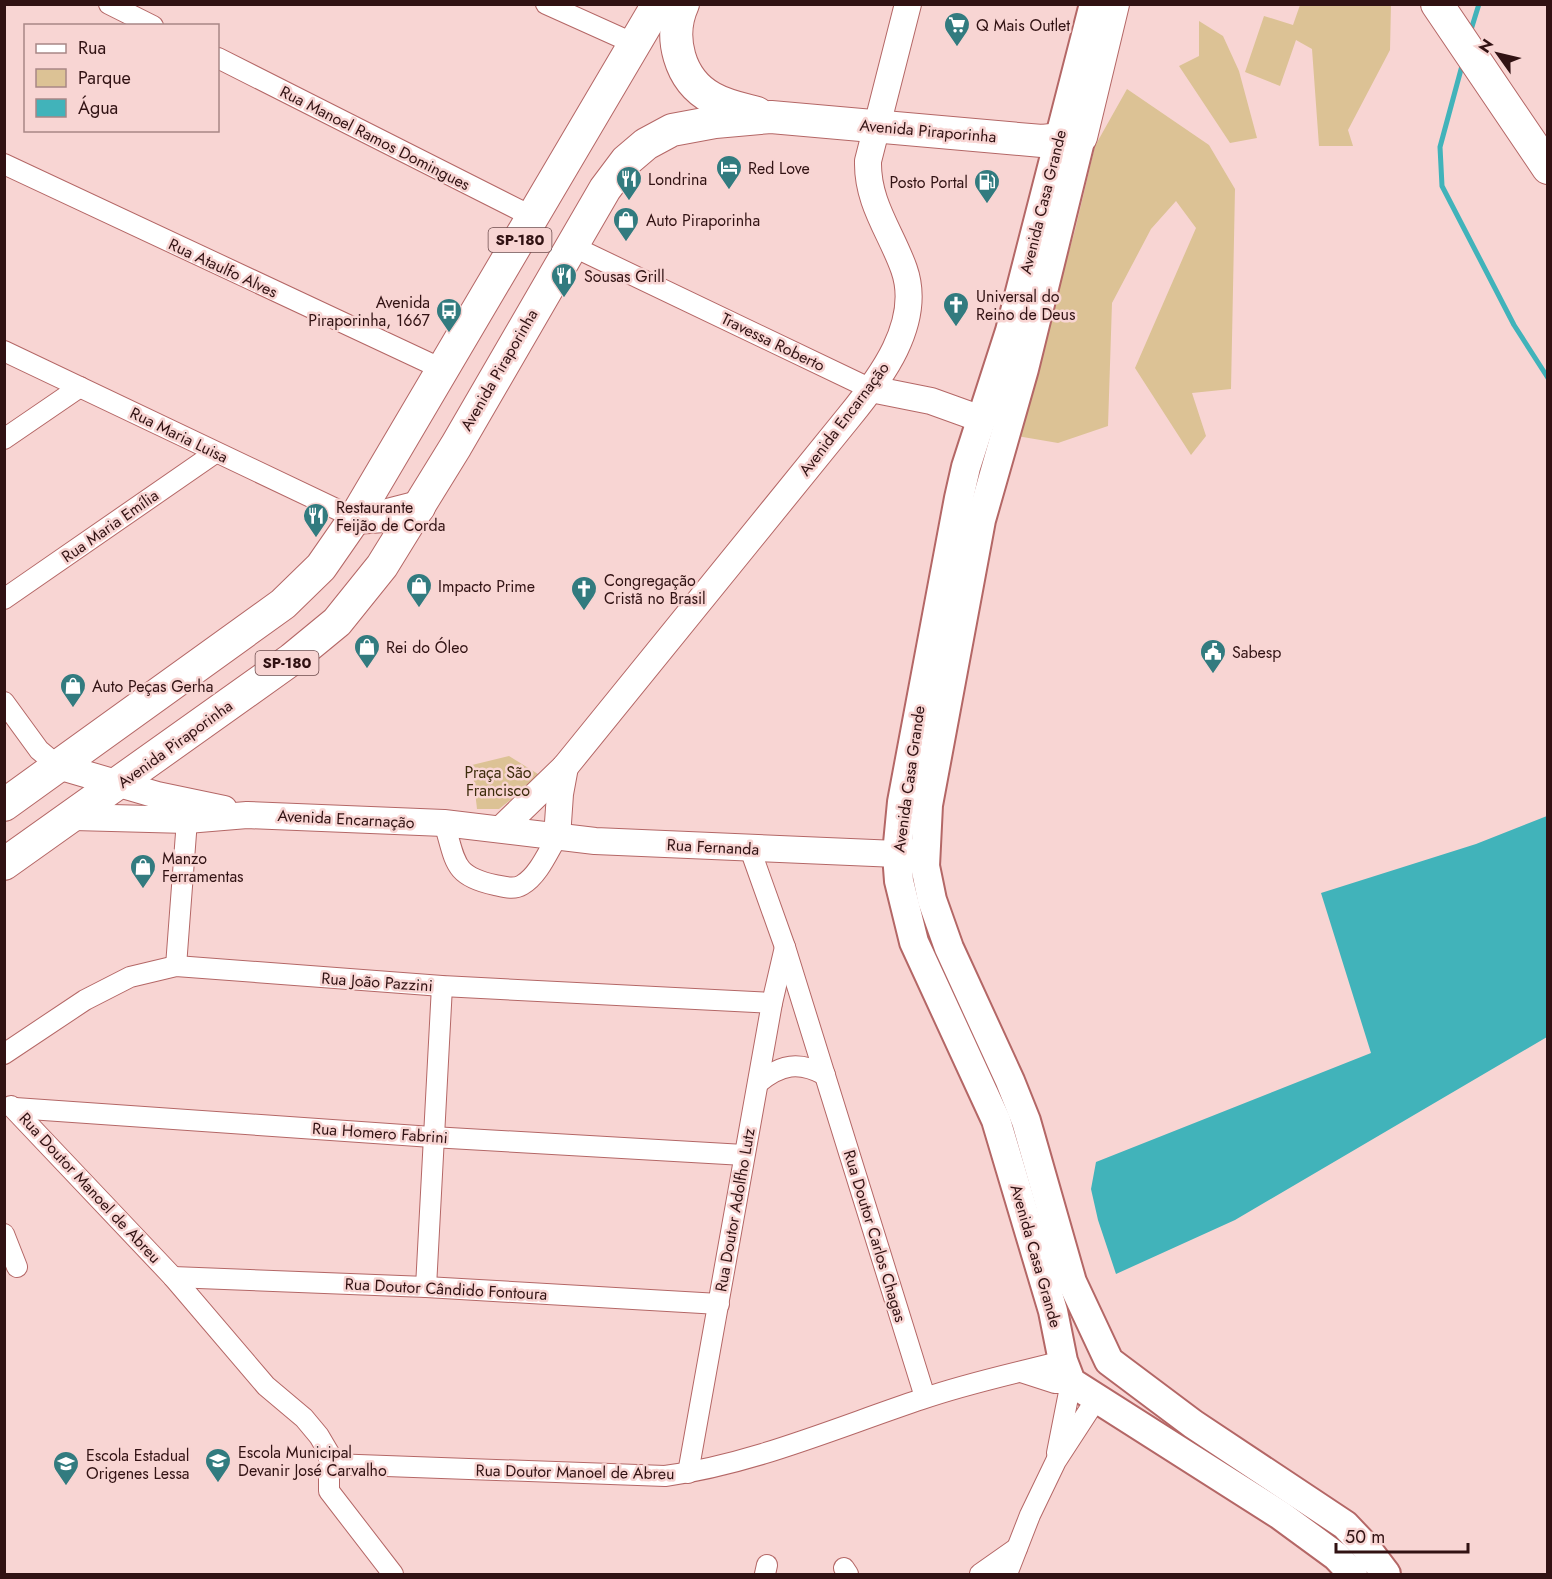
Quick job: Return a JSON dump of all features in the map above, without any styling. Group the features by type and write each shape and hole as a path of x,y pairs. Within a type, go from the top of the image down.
{"main road":[{"name":"SP-180","path":"4,804 283,604 321,567 355,518 658,4"},
{"path":"684,4 675,39 680,58 693,81 703,92 720,102 771,117"},
{"name":"Avenida Casa Grande","path":"1067,1371 1053,1311 996,1120 914,942 901,891 910,853 928,805 981,520 1027,358 1094,4"},
{"name":"Avenida Casa Grande","path":"1113,4 958,498 903,802 910,853 932,900 949,948 1026,1121 1072,1282 1109,1361 1192,1424 1345,1525 1364,1545 1386,1575"},
{"path":"1459,37 1548,168"},
{"name":"Avenida Piraporinha","path":"4,864 74,817 292,659 337,622 382,566 419,507 616,174 646,144 672,130 688,126 771,117 876,127 1070,139"},
{"path":"355,518 384,516 419,507"},
{"path":"1067,1371 1109,1361"},
{"path":"1097,1398 1109,1361"},
{"path":"1067,1371 1097,1398 1280,1515 1336,1556 1353,1575"}],"street":[{"path":"109,4 149,24"},
{"path":"546,4 635,44"},
{"name":"Avenida Encarnação","path":"74,817 186,820 247,815 502,828 565,767 871,389 887,366 904,320 908,291 904,269 874,205 868,161 908,4"},
{"name":"Rua Manoel Ramos Domingues","path":"219,59 533,217"},
{"name":"Rua Ataulfo Alves","path":"4,164 93,208 442,369"},
{"name":"Travessa Roberto","path":"572,246 871,389 931,401 981,419"},
{"name":"Rua Maria Luisa","path":"4,351 355,518"},
{"path":"4,439 80,387"},
{"name":"Rua Maria Emília","path":"4,599 215,453"},
{"path":"4,702 39,750 58,766"},
{"name":"Avenida Encarnação","path":"58,766 119,784 247,815"},
{"name":"Avenida Encarnação","path":"444,824 457,866 465,875 474,881 511,888 521,886 531,878 557,837 560,794 565,767"},
{"path":"176,966 186,820"},
{"name":"Rua Fernanda","path":"502,828 557,837 750,849 910,853"},
{"name":"Rua Doutor Carlos Chagas","path":"750,849 785,947 925,1397"},
{"name":"Rua Doutor Adolfho Lutz","path":"688,1473 772,1003 785,947"},
{"name":"Rua João Pazzini","path":"4,1054 85,1000 130,978 176,966 442,987 772,1003"},
{"path":"426,1287 432,1137 442,987"},
{"path":"758,1083 783,1066 799,1064 825,1075"},
{"name":"Rua Doutor Manoel de Abreu","path":"10,1105 173,1277 266,1386 304,1418 320,1436 329,1453 331,1464 665,1476 735,1462 925,1397 1021,1372 1055,1383 1067,1371"},
{"name":"Rua Homero Fabrini","path":"10,1105 432,1137 744,1155"},
{"path":"4,1234 17,1267"},
{"name":"Rua Doutor Cândido Fontoura","path":"173,1277 426,1287 719,1304"},
{"path":"1056,1461 1067,1371"},
{"path":"1007,1575 1056,1461 1097,1398"},
{"path":"331,1464 329,1491 393,1575"},
{"path":"980,1575 1017,1548"}],"green space":[{"path":"1300,5 1391,5 1390,50 1348,130 1353,146 1319,146 1312,49 1296,40 1280,86 1245,72 1264,16 1293,25"},
{"path":"1199,21 1223,36 1239,71 1257,138 1230,143 1179,66 1199,56"},
{"path":"1127,89 1209,145 1235,189 1231,389 1192,393 1206,436 1191,455 1135,368 1196,228 1176,201 1151,229 1112,303 1108,426 1058,443 1017,436 1075,230 1095,146"},
{"name":"Praça São Francisco","path":"509,756 538,774 532,783 499,809 477,809 472,765"}],"water":[{"path":"1547,816 1547,1037 1235,1220 1116,1274 1098,1220 1091,1189 1096,1162 1371,1053 1321,893 1476,844"}],"waterway":[{"path":"1470,33 1479,4"},
{"path":"1463,62 1440,147 1442,186 1514,325 1548,378"}],"place":[{"name":"Q Mais Outlet","path":"957,48"},
{"name":"Red Love","path":"729,191"},
{"name":"Londrina","path":"629,202"},
{"name":"Posto Portal","path":"987,205"},
{"name":"Auto Piraporinha","path":"626,243"},
{"name":"Sousas Grill","path":"564,299"},
{"name":"Universal do Reino de Deus","path":"956,328"},
{"name":"Avenida Piraporinha, 1667","path":"449,334"},
{"name":"Restaurante Feijão de Corda","path":"316,539"},
{"name":"Impacto Prime","path":"419,609"},
{"name":"Congregação Cristã no Brasil","path":"584,612"},
{"name":"Rei do Óleo","path":"367,670"},
{"name":"Sabesp","path":"1213,675"},
{"name":"Auto Peças Gerha","path":"73,709"},
{"name":"Manzo Ferramentas","path":"143,890"},
{"name":"Escola Municipal Devanir José Carvalho","path":"218,1484"},
{"name":"Escola Estadual Origenes Lessa","path":"66,1487"}]}
